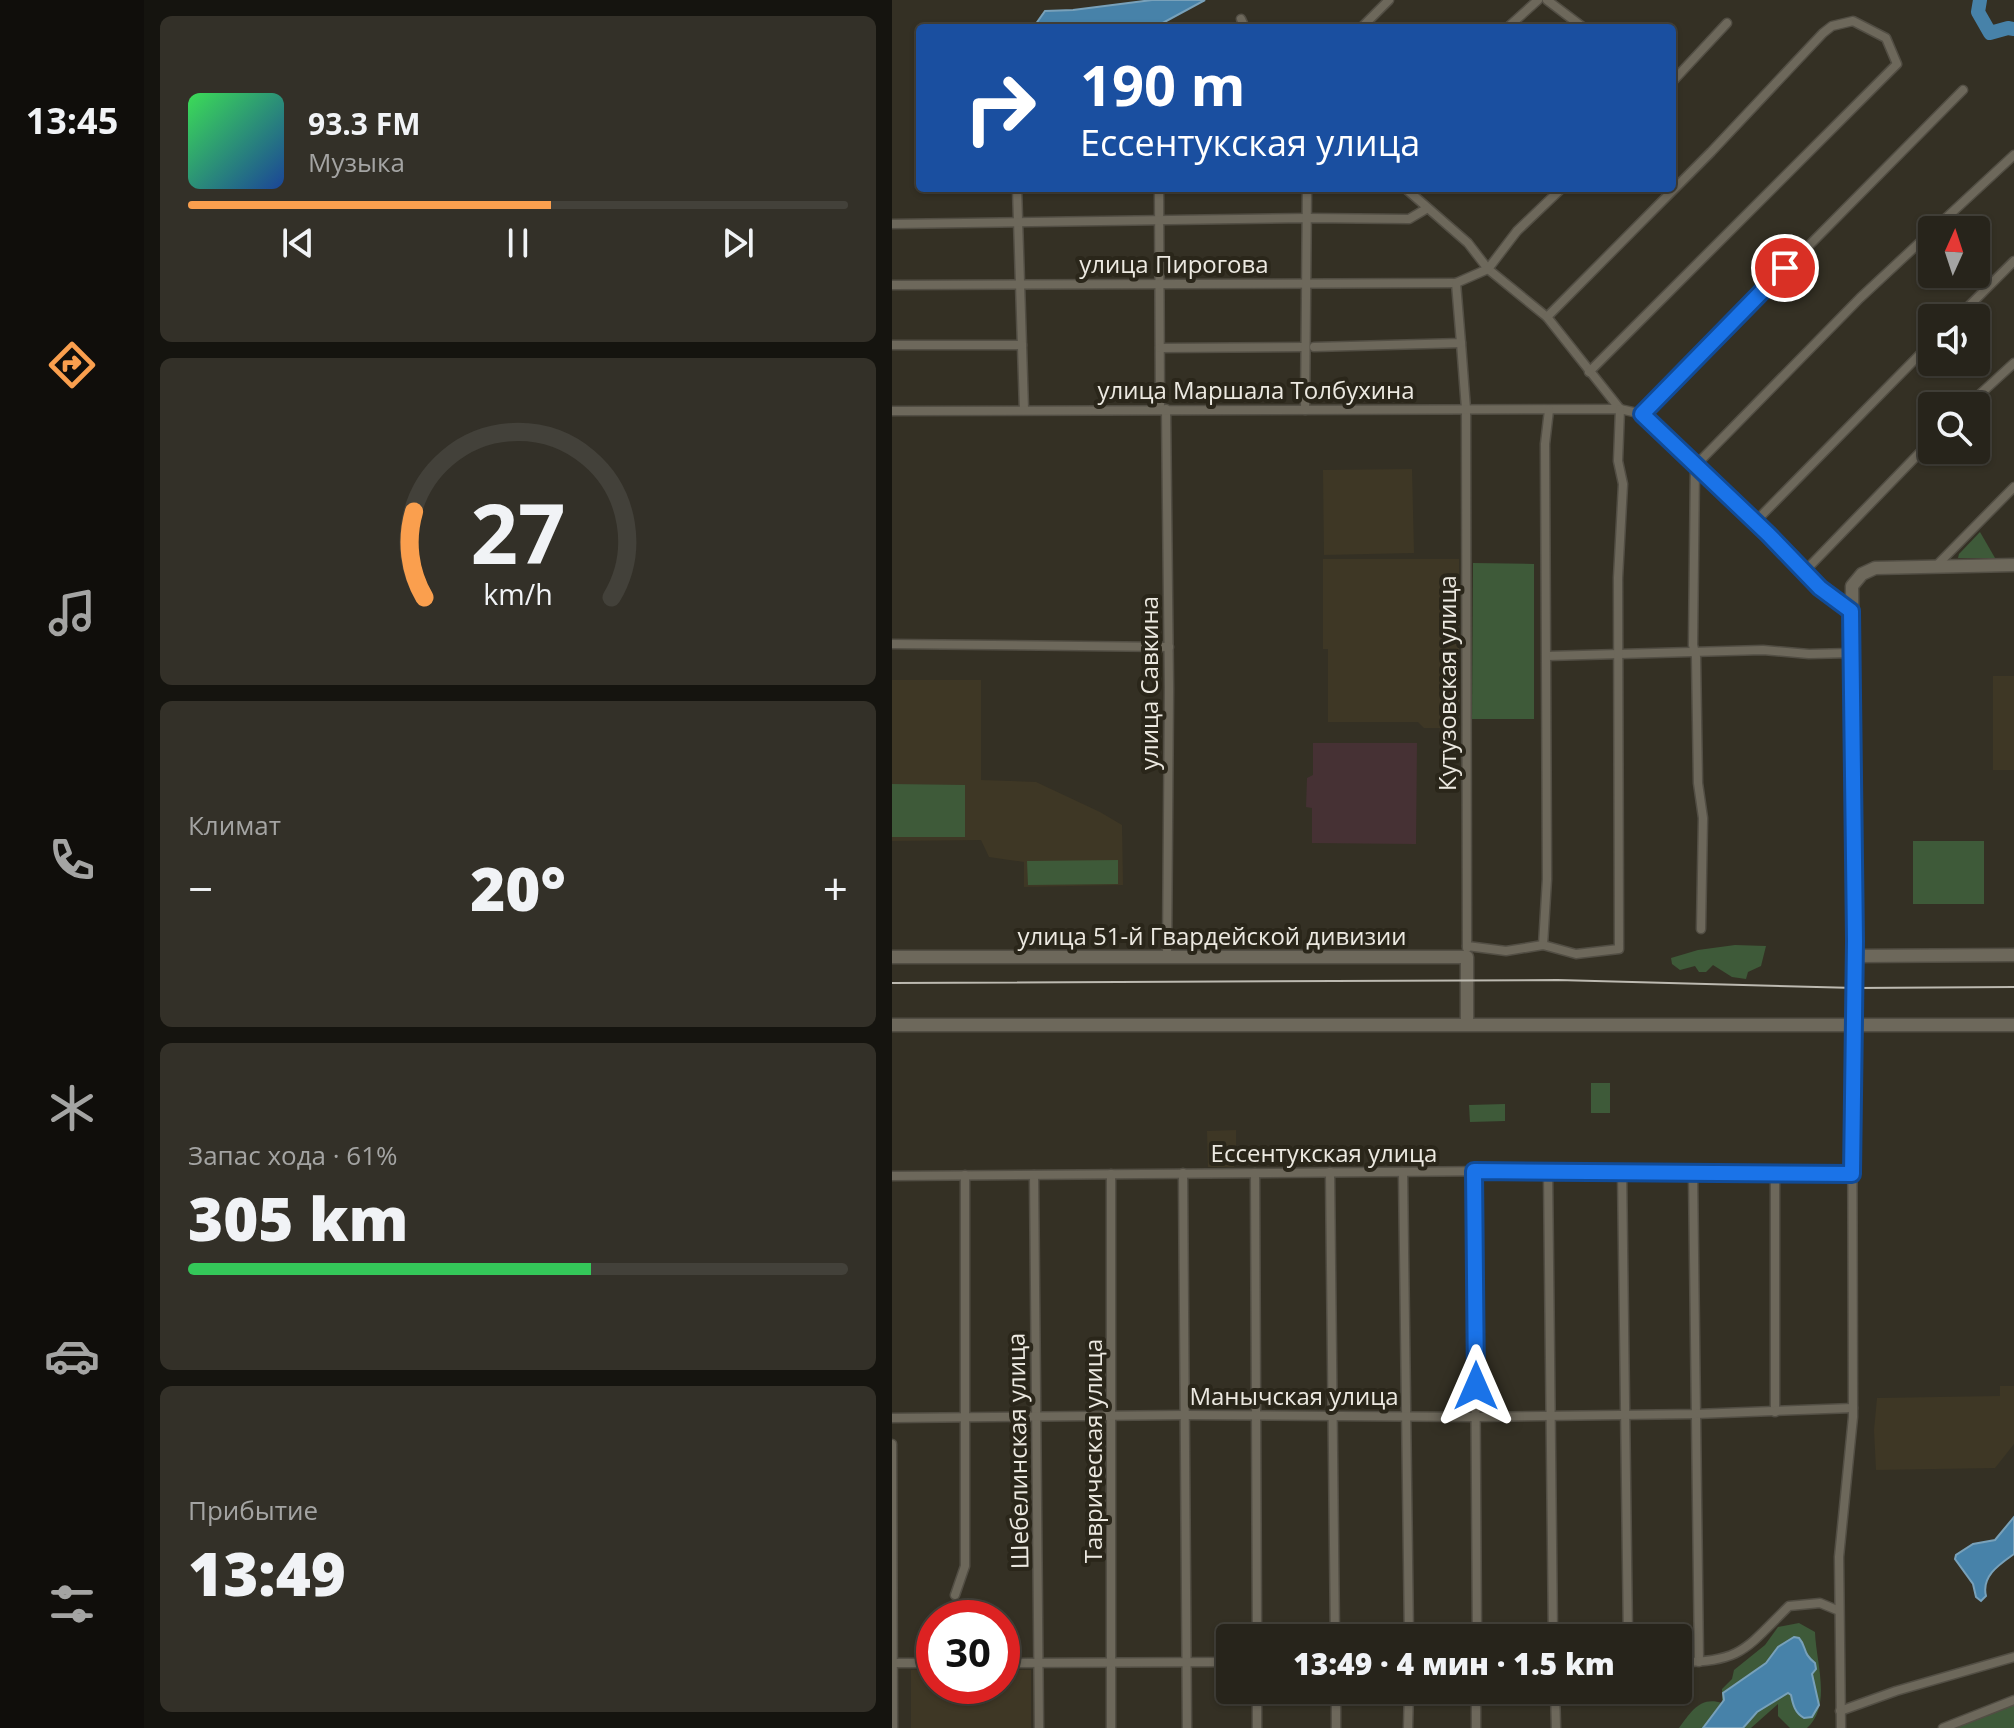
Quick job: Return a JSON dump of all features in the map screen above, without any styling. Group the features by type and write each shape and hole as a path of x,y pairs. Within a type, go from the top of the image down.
{"main road":[{"path":"1852,1024 1855,956 1852,586 1868,570 2014,565"},
{"name":"улица 51-й Гвардейской дивизии","path":"892,957 1467,952"},
{"path":"1467,952 1467,1023"},
{"path":"1855,956 2014,955"},
{"path":"892,1025 2014,1025"}],"street":[{"path":"1365,24 1389,0"},
{"path":"1511,24 1538,0"},
{"path":"1547,0 1579,24"},
{"path":"1589,372 1897,64 1886,38 1853,21 1832,26 1676,187"},
{"path":"1676,78 1727,23"},
{"path":"1851,611 1820,588 1642,414 1963,90"},
{"path":"1947,216 2014,155"},
{"path":"1017,192 1024,410"},
{"name":"улица Савкина","path":"1159,192 1160,348 1169,647 1167,957"},
{"path":"1305,410 1309,347 1307,192"},
{"path":"1409,192 1468,243 1488,269 1547,317 1620,409 1618,461 1623,484 1618,578 1619,949 1576,954 1543,945 1506,951 1467,952"},
{"path":"1456,283 1488,269 1517,231 1558,192"},
{"path":"1547,317 1671,192"},
{"path":"892,224 1409,219 1426,209"},
{"path":"1701,929 1703,818 1698,783 1695,651 1695,466 1918,243"},
{"path":"1971,304 2014,261"},
{"name":"улица Пирогова","path":"892,285 1021,282 1160,286 1307,282 1456,283"},
{"name":"Кутузовская улица","path":"1456,283 1466,409 1467,952"},
{"path":"1160,348 1461,343"},
{"path":"892,345 1022,345"},
{"path":"1755,522 1918,356"},
{"path":"1982,392 2014,363"},
{"name":"улица Маршала Толбухина","path":"892,411 1620,409 1642,414"},
{"path":"1543,945 1547,879 1545,444 1549,410"},
{"path":"1804,572 1918,454"},
{"path":"1935,567 2014,487"},
{"path":"892,644 1169,647"},
{"path":"1547,656 1763,650 1809,654 1851,653"},
{"path":"1841,1728 1837,1610 1853,1408 1852,1024"},
{"path":"1622,1170 1628,1624"},
{"name":"Ессентукская улица","path":"892,1176 1622,1170 1852,1174"},
{"path":"1474,1171 1477,1624"},
{"path":"1548,1171 1553,1624"},
{"path":"1330,1172 1335,1624"},
{"path":"1403,1172 1409,1624"},
{"path":"1183,1173 1187,1728"},
{"path":"1255,1173 1257,1624"},
{"path":"1693,1173 1699,1662"},
{"name":"Таврическая улица","path":"1111,1174 1111,1728"},
{"path":"1775,1174 1775,1412"},
{"path":"955,1595 965,1566 965,1175"},
{"name":"Шебелинская улица","path":"1034,1175 1039,1728"},
{"name":"Манычская улица","path":"892,1418 1256,1414 1476,1417 1853,1408"},
{"path":"892,1444 893,1728"},
{"path":"1692,1662 1715,1661 1746,1649 1789,1606 1820,1603 1837,1610"},
{"path":"1840,1711 1896,1691 2014,1657"},
{"path":"1020,1663 1216,1662"},
{"path":"893,1663 916,1663"},
{"path":"1943,1728 2014,1700"},
{"path":"1257,1704 1257,1728"},
{"path":"1336,1704 1336,1728"},
{"path":"1408,1728 1409,1704"},
{"path":"1476,1704 1476,1728"},
{"path":"1555,1704 1556,1728"}],"shaded area":[{"path":"1412,469 1414,553 1324,555 1323,470"},
{"path":"1323,559 1459,559 1459,720 1446,720 1446,728 1424,728 1418,722 1328,722 1328,649 1323,649"},
{"path":"1993,676 2014,676 2014,770 1993,770"},
{"path":"892,680 981,680 981,780 1036,782 1122,825 1123,885 1024,887 1024,862 989,857 981,840 892,841"},
{"path":"1313,743 1417,743 1416,844 1312,843 1312,808 1306,807 1307,778 1313,775"},
{"path":"1236,1130 1234,1167 1208,1167 1207,1131"},
{"path":"2000,1386 2014,1386 2014,1444 1995,1468 1876,1470 1874,1430 1877,1398 2000,1396"},
{"path":"911,1670 916,1670 916,1704 1020,1704 1020,1670 1031,1670 1031,1728 911,1728"}],"green space":[{"path":"1980,532 1995,558 1958,558 1959,554"},
{"path":"1473,563 1534,564 1534,719 1472,719"},
{"path":"892,784 965,785 965,837 892,837"},
{"path":"1913,841 1984,841 1984,904 1913,904"},
{"path":"1118,860 1118,884 1028,885 1027,861"},
{"path":"1735,945 1766,946 1761,966 1748,972 1746,979 1732,977 1713,965 1706,972 1699,972 1695,966 1680,970 1672,964 1671,958 1698,950"},
{"path":"1591,1083 1610,1083 1610,1113 1591,1113"},
{"path":"1505,1104 1505,1121 1470,1122 1469,1105"},
{"path":"1799,1623 1815,1632 1821,1683 1819,1708 1807,1728 1790,1728 1778,1716 1778,1704 1751,1728 1679,1728 1702,1704 1722,1703 1722,1689 1732,1679 1734,1670 1765,1645 1778,1627"},
{"path":"2014,1703 2014,1728 1951,1728"}],"water":[{"path":"1152,0 1205,0 1161,24 1036,24 1045,11"},
{"path":"2014,1517 2014,1554 1989,1577 1986,1596 1981,1601 1955,1559 1956,1555 1973,1544 1995,1540"},
{"path":"1794,1637 1799,1638 1815,1663 1816,1669 1812,1674 1819,1705 1812,1717 1804,1718 1798,1714 1788,1693 1757,1712 1743,1728 1703,1728 1724,1700 1723,1693 1766,1663 1778,1647"}],"waterway":[{"path":"1980,0 1978,12 1990,33 2014,29"}],"tram line":[{"path":"892,983 1558,980 1855,988 2014,987"}],"route":[{"path":"1476,1386 1474,1171 1852,1174 1855,941 1851,611 1820,588 1642,414 1785,268"}]}
